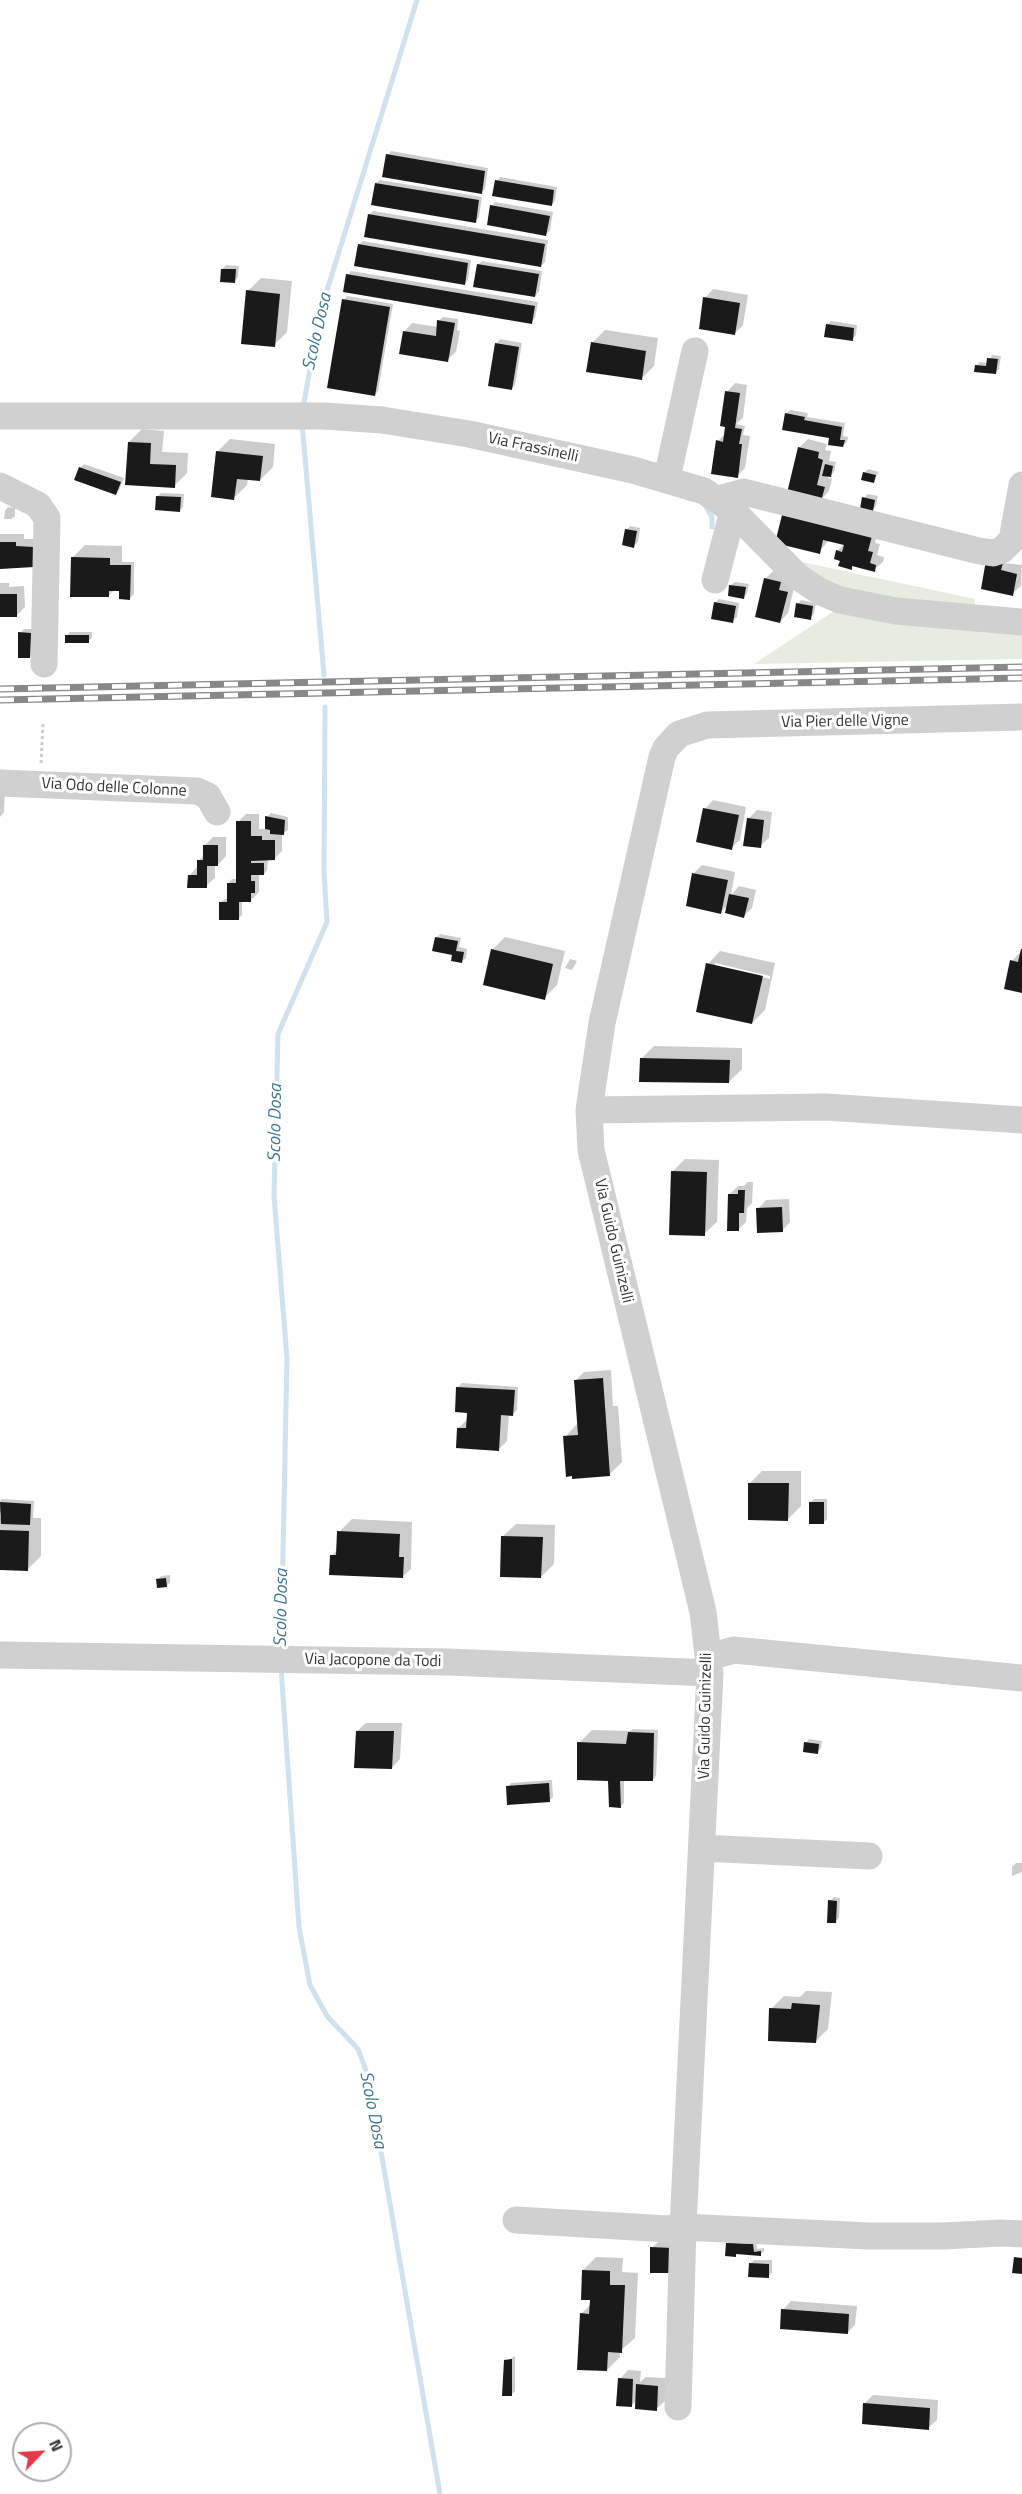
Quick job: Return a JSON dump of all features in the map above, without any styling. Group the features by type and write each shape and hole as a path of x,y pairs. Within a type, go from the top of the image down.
{"street":[{"path":"667,478 695,351"},
{"name":"Via Frassinelli","path":"0,416 311,415 382,420 469,434 667,478 704,491 726,505 798,577 821,592 840,600 896,611 1022,622"},
{"path":"716,580 726,505 744,492 993,553 1002,550 1012,540 1022,485"},
{"path":"0,486 38,505 47,518 44,664"},
{"name":"Via Pier delle Vigne","path":"672,741 693,728 707,725 1022,717"},
{"name":"Via Guido Guinizelli","path":"672,741 662,757 602,1023 590,1110 591,1149 703,1612 709,1665 683,2227 678,2407"},
{"name":"Via Odo delle Colonne","path":"0,783 198,791 208,796 217,812"},
{"path":"590,1110 826,1107 1022,1120"},
{"name":"Via Jacopone da Todi","path":"0,1654 268,1660 709,1665 734,1650 1022,1678"},
{"path":"702,1848 870,1856"},
{"path":"516,2220 668,2229 683,2227 870,2236 1022,2234"}],"path":[{"path":"40,784 43,723"}],"shaded area":[{"path":"783,558 975,599 974,611 852,599"},
{"path":"834,611 1022,632 1022,659 754,664"}],"building":[{"path":"386,154 485,171 482,194 382,177"},
{"path":"495,180 554,190 552,206 492,196"},
{"path":"375,183 479,200 476,223 371,205"},
{"path":"490,205 550,216 546,236 487,225"},
{"path":"368,214 545,244 541,267 364,237"},
{"path":"358,244 468,263 465,285 354,266"},
{"path":"477,264 539,274 535,297 473,287"},
{"path":"221,269 236,269 235,283 220,282"},
{"path":"346,274 535,306 532,324 343,292"},
{"path":"246,290 280,294 275,347 241,344"},
{"path":"703,297 740,303 735,335 699,329"},
{"path":"342,299 390,307 375,396 327,388"},
{"path":"437,320 455,323 448,362 399,354 403,331 436,336"},
{"path":"826,324 854,328 853,341 824,337"},
{"path":"591,342 646,351 642,380 586,372"},
{"path":"495,343 519,347 512,390 488,386"},
{"path":"987,358 998,359 996,374 974,372 975,365 986,366"},
{"path":"725,391 740,393 735,428 742,429 738,478 711,474 716,440 723,442 725,427 720,426"},
{"path":"785,413 805,417 804,420 842,427 840,440 845,440 843,447 828,445 829,438 782,430"},
{"path":"128,442 151,443 150,464 176,465 175,488 125,485"},
{"path":"798,447 819,452 818,458 823,460 817,485 825,487 821,501 787,493"},
{"path":"216,451 263,456 260,481 237,479 234,500 211,497"},
{"path":"825,464 833,466 831,477 822,476"},
{"path":"79,467 121,482 116,495 74,480"},
{"path":"863,472 876,475 874,483 861,480"},
{"path":"156,496 181,497 180,512 155,510"},
{"path":"862,497 875,500 873,511 860,509"},
{"path":"782,515 872,536 868,551 873,552 870,563 876,565 875,572 852,566 852,570 838,566 840,561 834,559 836,550 842,552 844,545 823,540 820,554 775,543"},
{"path":"625,529 637,531 634,548 622,545"},
{"path":"0,542 16,542 16,546 34,547 34,567 0,569"},
{"path":"71,557 110,558 110,565 131,565 130,600 119,599 119,591 109,591 109,597 70,597"},
{"path":"986,560 1003,563 1001,570 1017,574 1013,596 981,589"},
{"path":"764,578 781,582 779,590 788,592 780,623 755,617"},
{"path":"729,585 746,587 744,599 728,596"},
{"path":"0,594 17,594 17,617 0,617"},
{"path":"714,602 736,606 733,623 711,619"},
{"path":"796,603 813,606 811,620 794,617"},
{"path":"18,632 31,633 30,658 18,658"},
{"path":"65,635 89,635 89,643 65,643"},
{"path":"703,808 739,815 732,850 696,842"},
{"path":"265,816 285,820 284,835 270,834 270,830 265,829"},
{"path":"747,818 764,820 761,848 743,846"},
{"path":"236,821 251,821 251,836 262,836 262,840 275,840 275,860 251,861 251,863 264,863 264,875 251,875 251,881 255,881 255,893 251,893 251,902 239,902 239,920 219,920 219,902 227,902 227,883 236,883"},
{"path":"203,845 218,845 218,866 207,866 207,888 187,888 188,875 197,875 197,860 203,860"},
{"path":"692,873 728,880 721,914 686,906"},
{"path":"729,894 749,898 744,918 725,913"},
{"path":"435,937 458,941 456,951 464,952 462,963 451,961 452,955 432,951"},
{"path":"491,949 553,964 545,1000 483,985"},
{"path":"1021,949 1022,993 1004,989 1010,960 1018,962"},
{"path":"706,963 763,976 752,1024 696,1012"},
{"path":"640,1058 730,1060 729,1083 639,1082"},
{"path":"671,1171 707,1172 705,1236 669,1235"},
{"path":"738,1190 745,1190 744,1213 739,1213 739,1231 727,1231 728,1194 738,1194"},
{"path":"782,1207 783,1232 757,1233 756,1208"},
{"path":"603,1378 610,1476 572,1479 572,1476 566,1477 563,1436 578,1435 574,1380"},
{"path":"456,1387 515,1390 513,1416 501,1415 499,1451 456,1448 457,1428 466,1428 467,1413 455,1412"},
{"path":"748,1483 789,1483 788,1521 748,1520"},
{"path":"0,1502 31,1504 30,1525 1,1524"},
{"path":"809,1502 824,1502 824,1524 809,1524"},
{"path":"0,1530 29,1531 28,1571 0,1570"},
{"path":"337,1531 400,1534 399,1557 404,1557 403,1578 329,1575 330,1555 336,1555"},
{"path":"501,1536 543,1537 541,1578 500,1577"},
{"path":"166,1578 167,1587 157,1588 156,1579"},
{"path":"356,1731 394,1731 392,1769 354,1768"},
{"path":"628,1732 654,1733 653,1781 620,1781 621,1808 609,1807 608,1781 577,1780 577,1742 626,1744"},
{"path":"804,1742 819,1744 818,1754 803,1752"},
{"path":"549,1783 550,1802 507,1805 506,1786"},
{"path":"828,1900 837,1901 836,1923 827,1923"},
{"path":"792,2003 820,2005 816,2043 768,2041 769,2008 791,2009"},
{"path":"726,2243 753,2244 754,2252 761,2251 761,2256 736,2254 736,2257 725,2256"},
{"path":"650,2247 673,2248 673,2273 650,2273"},
{"path":"1014,2257 1022,2258 1022,2274 1012,2273"},
{"path":"749,2263 769,2264 769,2278 748,2277"},
{"path":"582,2270 610,2271 610,2285 625,2285 622,2353 608,2352 607,2371 577,2370 580,2313 589,2314 590,2300 581,2300"},
{"path":"781,2309 849,2314 848,2334 780,2329"},
{"path":"512,2359 512,2396 502,2396 504,2360"},
{"path":"618,2378 633,2379 632,2407 616,2406"},
{"path":"636,2384 658,2386 657,2411 635,2409"},
{"path":"863,2403 930,2408 929,2430 862,2424"}],"waterway":[{"name":"Scolo Dosa","path":"303,408 320,313 417,0"},
{"name":"Scolo Dosa","path":"302,423 324,675"},
{"path":"706,507 712,517 712,527"},
{"name":"Scolo Dosa","path":"281,1651 287,1358 274,1196 278,1034 327,922 324,872 325,707"},
{"name":"Scolo Dosa","path":"281,1667 299,1927 310,1985 327,2016 358,2049 368,2076 440,2494"}],"railway":[{"path":"0,689 1022,667"},
{"path":"0,700 1022,678"}]}
